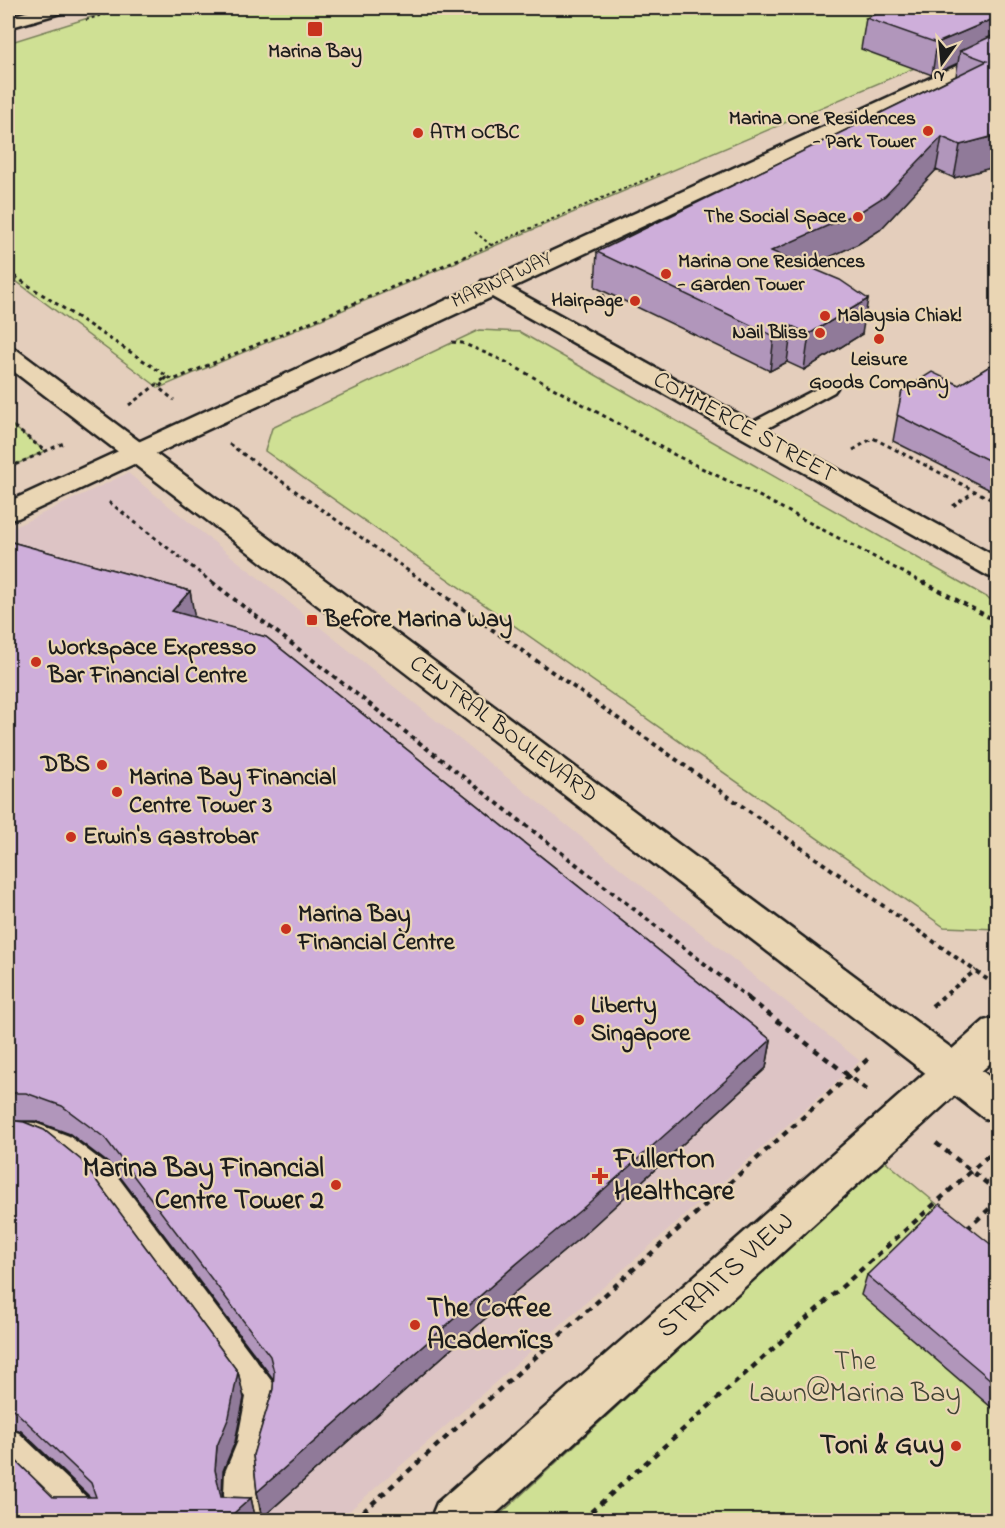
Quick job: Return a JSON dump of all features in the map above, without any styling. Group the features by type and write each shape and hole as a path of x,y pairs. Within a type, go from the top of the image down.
{"street":[{"path":"8,22 58,8"},
{"name":"MARINA WAY","path":"8,512 490,286 691,195 929,92 998,53"},
{"name":"COMMERCE STREET","path":"490,286 998,570"},
{"name":"CENTRAL BOULEVARD","path":"8,355 998,1106"},
{"name":"STRAITS VIEW","path":"454,1521 998,1032"}],"lane":[{"path":"691,195 724,197"},
{"path":"749,431 828,388"},
{"path":"8,1134 46,1138 72,1151 101,1177 262,1393 261,1414 253,1443 241,1472 240,1494 245,1521"},
{"path":"8,1444 88,1521"}],"path":[{"path":"8,272 173,380 667,170"},
{"path":"584,306 612,291"},
{"path":"445,344 462,343 504,361 675,455 998,622"},
{"path":"8,422 45,451 8,468"},
{"path":"201,422 998,987"},
{"path":"850,452 873,438 998,502"},
{"path":"230,444 239,439"},
{"path":"945,512 975,491"},
{"path":"101,496 998,1192"},
{"path":"900,1032 976,970"},
{"path":"354,1521 848,1075"},
{"path":"582,1521 998,1148"},
{"path":"963,1232 998,1201"}],"shaded area":[{"name":"Marina Bay Financial Centre","path":"128,473 860,1061 339,1520 8,1520 8,530"}],"green space":[{"path":"120,8 926,8 997,33 159,388 8,275 8,43"},
{"path":"479,330 520,332 997,603 997,929 944,927 265,451 272,428"},
{"path":"8,422 45,451 8,468"},
{"name":"The Lawn@Marina Bay","path":"884,1160 997,1254 997,1520 494,1520"}],"building":[{"path":"890,8 998,8 998,17 937,43 866,18"},
{"path":"998,33 998,135 960,145 942,137 885,196 863,210 771,251 840,280 868,299 809,334 792,326 774,336 597,252 987,61 960,51"},
{"path":"998,361 998,465 897,415 902,391 932,372 959,385"},
{"name":"Marina Bay Financial Centre","path":"8,541 190,591 172,611 266,637 771,1040 582,1209 257,1492 253,1455 273,1389 274,1372 270,1356 105,1138 62,1106 26,1093 8,1093"},
{"path":"8,1120 24,1122 44,1130 81,1160 238,1372 229,1417 217,1446 215,1470 221,1497 251,1498 225,1521 8,1521 8,1453 53,1497 96,1497 91,1483 8,1405"},
{"path":"940,1204 998,1250 998,1386 867,1275"}],"place":[{"name":"Marina Bay","path":"315,29"},
{"name":"Marina One Residences - Park Tower","path":"928,131"},
{"name":"ATM OCBC","path":"418,133"},
{"name":"The Social Space","path":"858,217"},
{"name":"Marina One Residences - Garden Tower","path":"666,274"},
{"name":"Hairpage","path":"635,301"},
{"name":"Malaysia Chiak!","path":"825,316"},
{"name":"Nail Bliss","path":"820,333"},
{"name":"Leisure Goods Company","path":"879,339"},
{"name":"Before Marina Way","path":"312,620"},
{"name":"Workspace Expresso Bar Financial Centre","path":"36,662"},
{"name":"DBS","path":"102,765"},
{"name":"Marina Bay Financial Centre Tower 3","path":"117,792"},
{"name":"Erwin's Gastrobar","path":"71,837"},
{"name":"Marina Bay Financial Centre","path":"286,929"},
{"name":"Liberty Singapore","path":"579,1020"},
{"name":"Fullerton Healthcare","path":"600,1176"},
{"name":"Marina Bay Financial Centre Tower 2","path":"336,1185"},
{"name":"The Coffee Academïcs","path":"415,1325"},
{"name":"Toni & Guy","path":"956,1446"}]}
